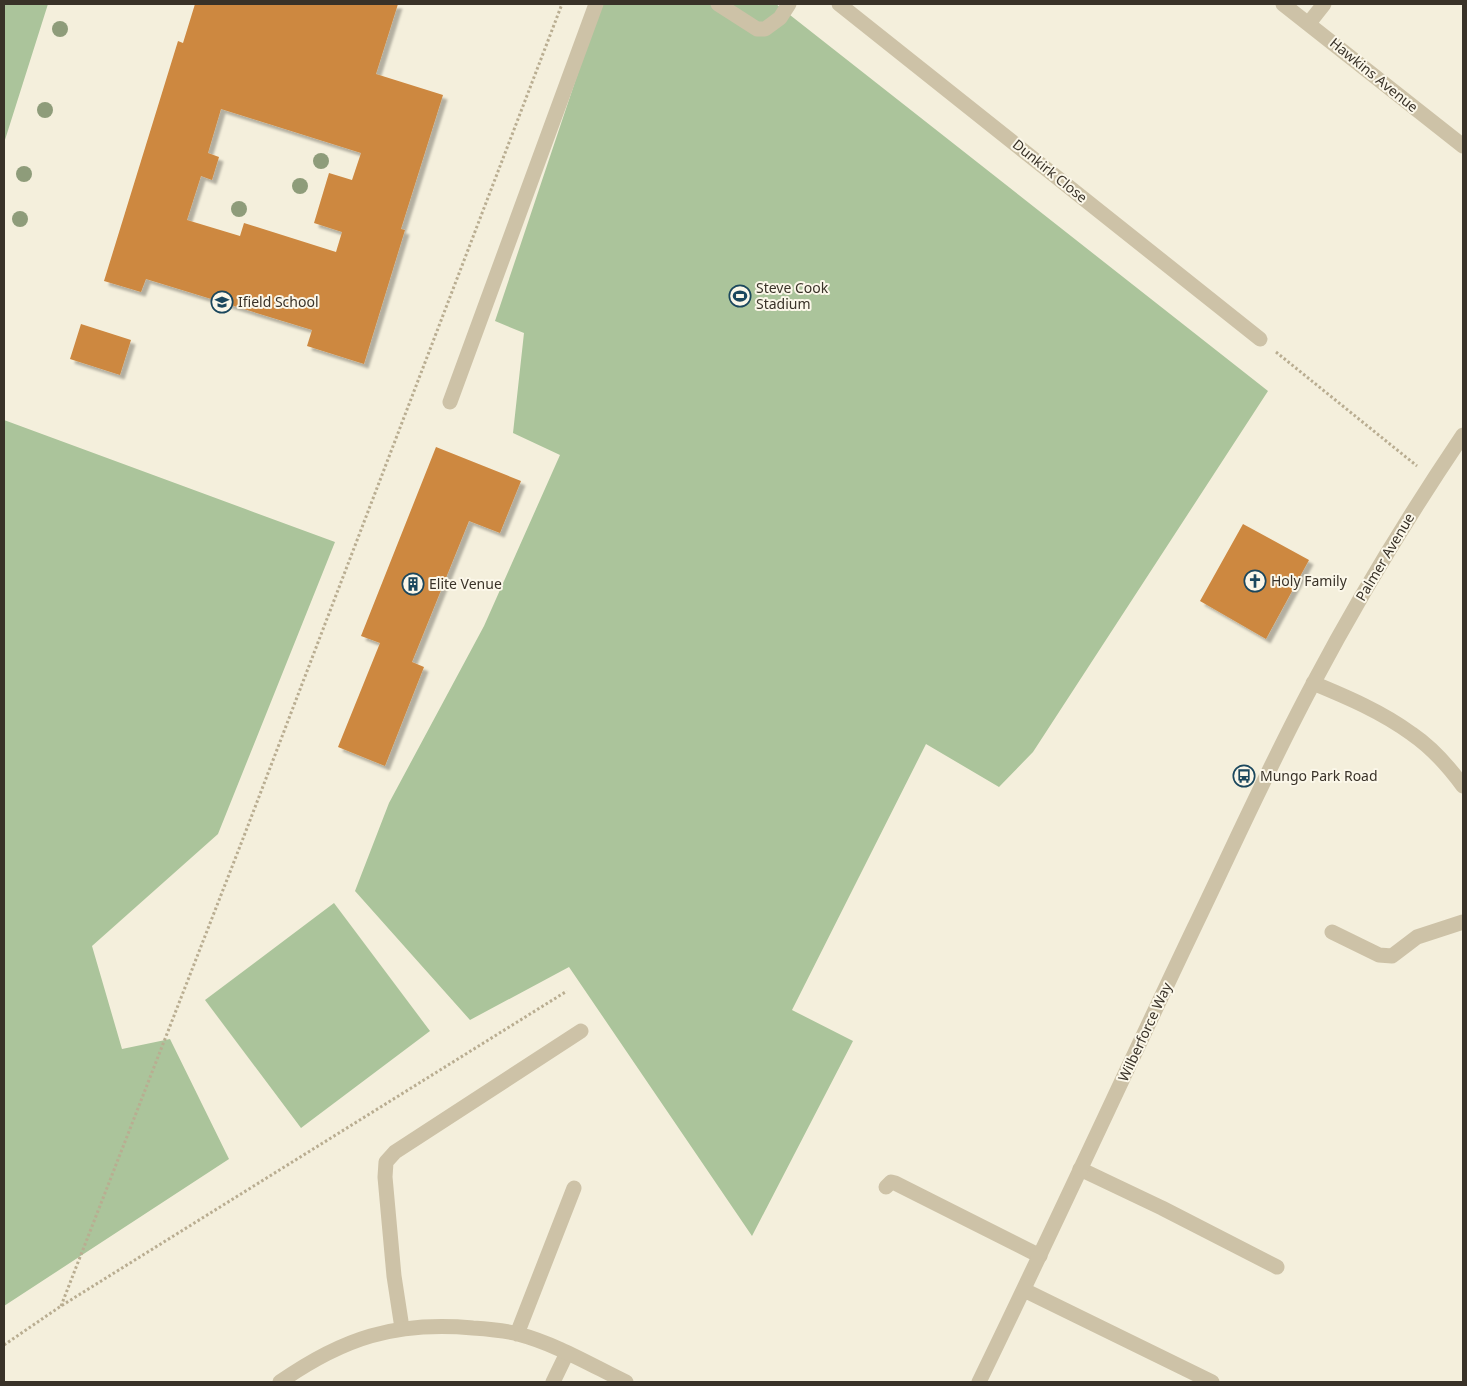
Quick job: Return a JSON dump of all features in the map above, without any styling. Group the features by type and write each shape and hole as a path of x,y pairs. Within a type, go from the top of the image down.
{"street":[{"path":"450,402 596,4"},
{"path":"718,4 757,29 765,29 780,18 789,4"},
{"name":"Dunkirk Close","path":"839,4 1260,339"},
{"name":"Hawkins Avenue","path":"1283,4 1463,146"},
{"path":"1309,23 1324,4"},
{"name":"Palmer Avenue","path":"1313,683 1364,592 1433,478 1463,434"},
{"path":"1313,683 1356,701 1413,734 1436,755 1463,786"},
{"name":"Wilberforce Way","path":"978,1382 1024,1290 1263,784 1313,683"},
{"path":"1332,932 1379,955 1392,956 1417,937 1463,922"},
{"path":"402,1328 394,1276 385,1177 386,1162 401,1148 581,1031"},
{"path":"1080,1169 1162,1208 1277,1267"},
{"path":"886,1186 891,1182 895,1183 1040,1256"},
{"path":"517,1334 574,1188"},
{"path":"1024,1290 1212,1382"},
{"path":"280,1382 307,1364 335,1349 364,1338 402,1328 446,1326 487,1329 517,1334 567,1353 626,1382"},
{"path":"553,1382 567,1353"}],"path":[{"path":"61,1306 251,818 562,4"},
{"path":"1260,339 1433,478"},
{"path":"4,1345 61,1306 567,991"}],"green space":[{"path":"4,4 48,4 4,143"},
{"path":"601,4 776,4 1268,391 1033,752 999,787 926,744 792,1010 853,1041 752,1236 569,967 470,1020 355,891 389,803 484,626 560,455 513,433 524,333 495,321"},
{"path":"4,420 335,542 218,834 92,946 122,1049 170,1039 229,1159 4,1306"},
{"path":"334,903 430,1031 301,1128 205,1000"}],"building":[{"path":"195,4 398,4 376,74 443,95 401,229 405,230 364,364 307,346 312,330 146,279 141,292 104,281 178,41 183,43","holes":["221,109 361,153 352,180 329,173 314,223 342,232 336,252 244,223 240,236 187,220 201,176 212,180 219,157 208,153"]},
{"path":"81,324 131,340 120,375 70,359"},
{"name":"Elite Venue","path":"436,447 521,481 500,533 469,521 412,662 424,667 385,766 338,747 380,643 361,636"},
{"name":"Holy Family","path":"1243,524 1309,560 1266,639 1200,601"}],"place":[{"name":"Steve Cook Stadium","path":"740,296"},
{"name":"Ifield School","path":"222,302"},
{"name":"Holy Family","path":"1255,581"},
{"name":"Elite Venue","path":"413,584"},
{"name":"Mungo Park Road","path":"1244,776"}]}
